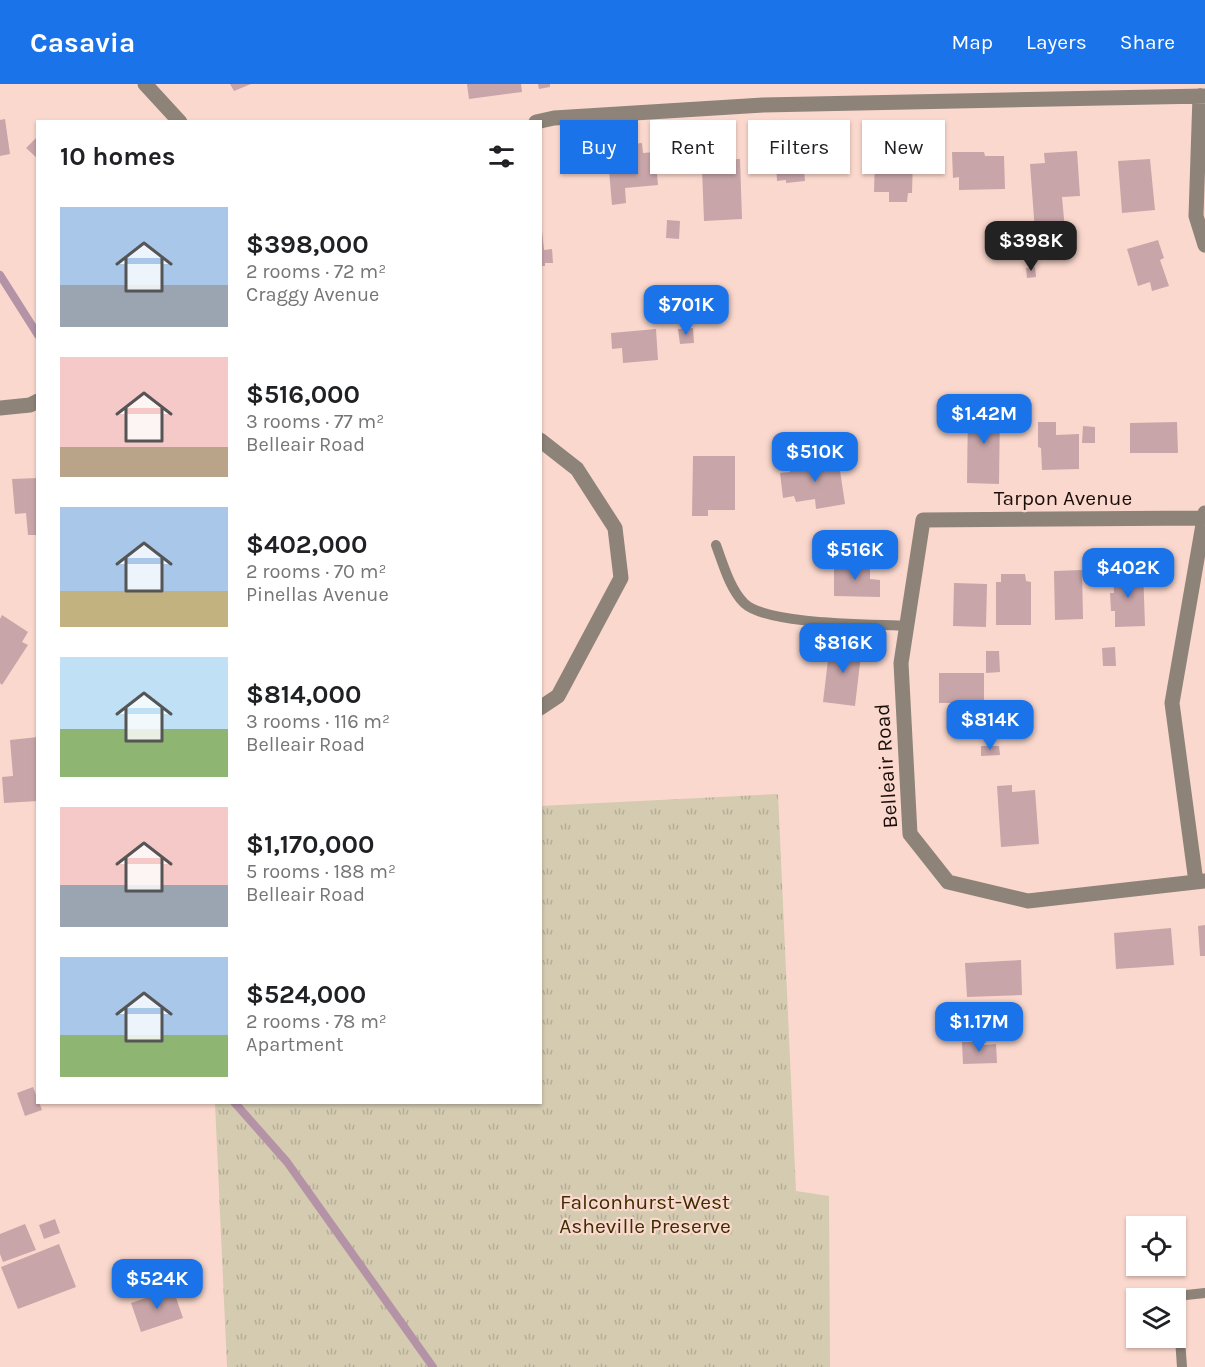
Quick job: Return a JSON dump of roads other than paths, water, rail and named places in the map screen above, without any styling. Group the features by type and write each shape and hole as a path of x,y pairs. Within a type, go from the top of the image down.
{"street":[{"path":"145,84 178,120"},
{"path":"542,121 554,118 763,105 1203,96 1196,216 1205,245"},
{"path":"0,408 30,405 36,402"},
{"path":"542,442 578,469 615,528 621,578 558,696 542,707"},
{"path":"1200,881 1172,703 1204,516"},
{"name":"Tarpon Avenue","path":"923,520 1204,516"},
{"name":"Belleair Road","path":"923,520 901,663 910,834 948,882 1028,901 1200,881"}],"lane":[{"path":"716,545 737,593 745,604 759,613 796,620 907,626"},
{"path":"1182,1367 1177,1296 1205,1293"}],"waterway":[{"path":"0,275 36,332"},
{"path":"236,1104 287,1162 433,1367"}],"park label":[{"name":"Falconhurst-West Asheville Preserve","path":"645,1214"}]}
